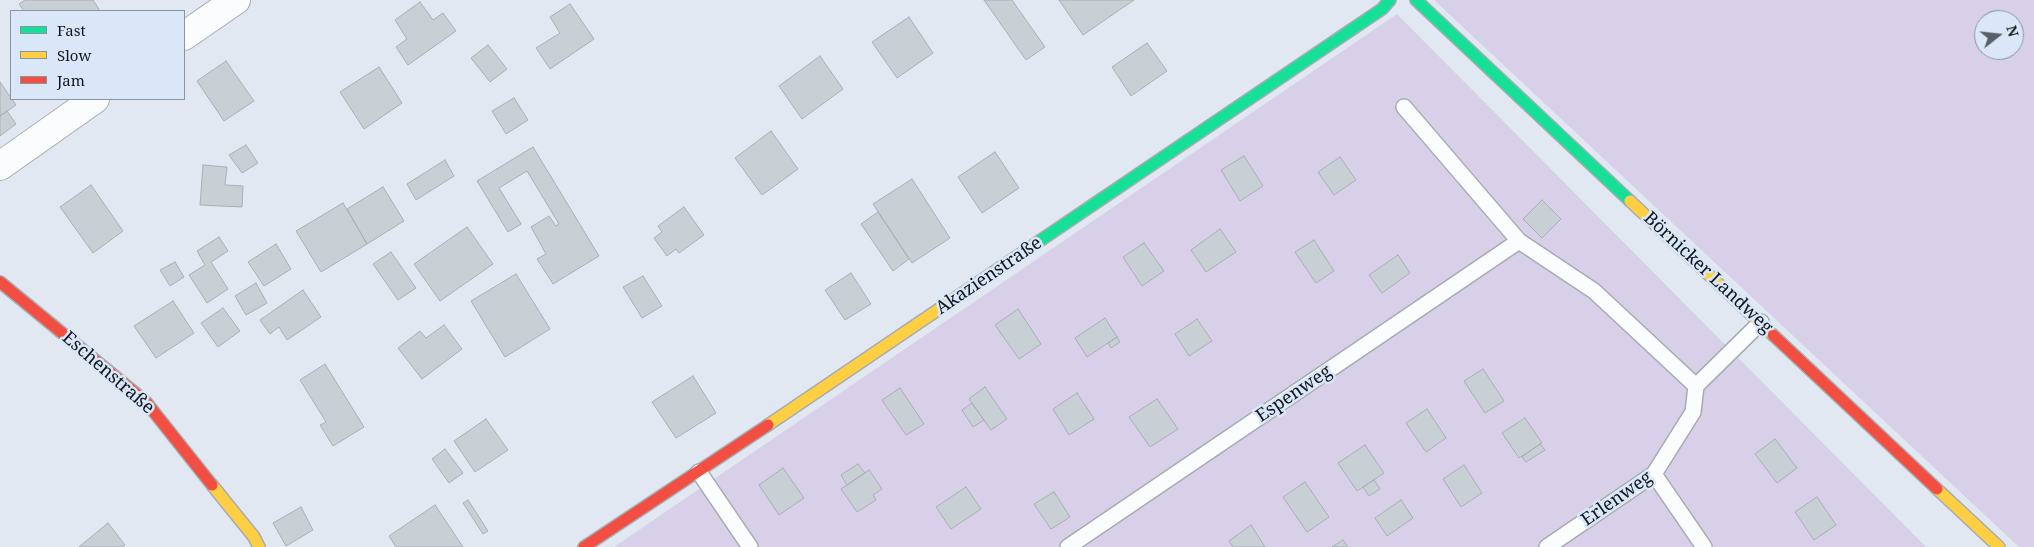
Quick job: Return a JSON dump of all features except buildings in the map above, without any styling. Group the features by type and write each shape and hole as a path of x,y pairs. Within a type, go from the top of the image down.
{"street":[{"path":"185,35 236,0"},
{"name":"Akazienstraße","path":"584,547 699,472 1382,9 1390,0"},
{"name":"Börnicker Landweg","path":"1416,0 1999,547"},
{"path":"0,166 94,100"},
{"name":"Eschenstraße","path":"0,282 146,402 254,537 259,547"}],"lane":[{"path":"1404,107 1519,241 1594,291 1696,386 1760,322"},
{"name":"Espenweg","path":"1068,547 1519,241"},
{"name":"Erlenweg","path":"1547,547 1654,474 1693,412 1696,386"},
{"path":"699,472 750,547"},
{"path":"1654,474 1704,547"}],"shaded area":[{"path":"1434,0 2034,0 2034,547 2019,547"},
{"path":"1397,14 1926,547 614,547"}],"traffic: fast":[{"path":"1010,261 1382,9 1390,0"},
{"path":"1416,0 1630,201"}],"traffic: slow":[{"path":"1630,201 1773,335"},
{"path":"768,425 1010,261"},
{"path":"212,485 254,537 259,547"},
{"path":"1937,489 1999,547"}],"traffic: jam":[{"path":"0,282 146,402 212,485"},
{"path":"1773,335 1937,489"},
{"path":"584,547 768,425"}]}
